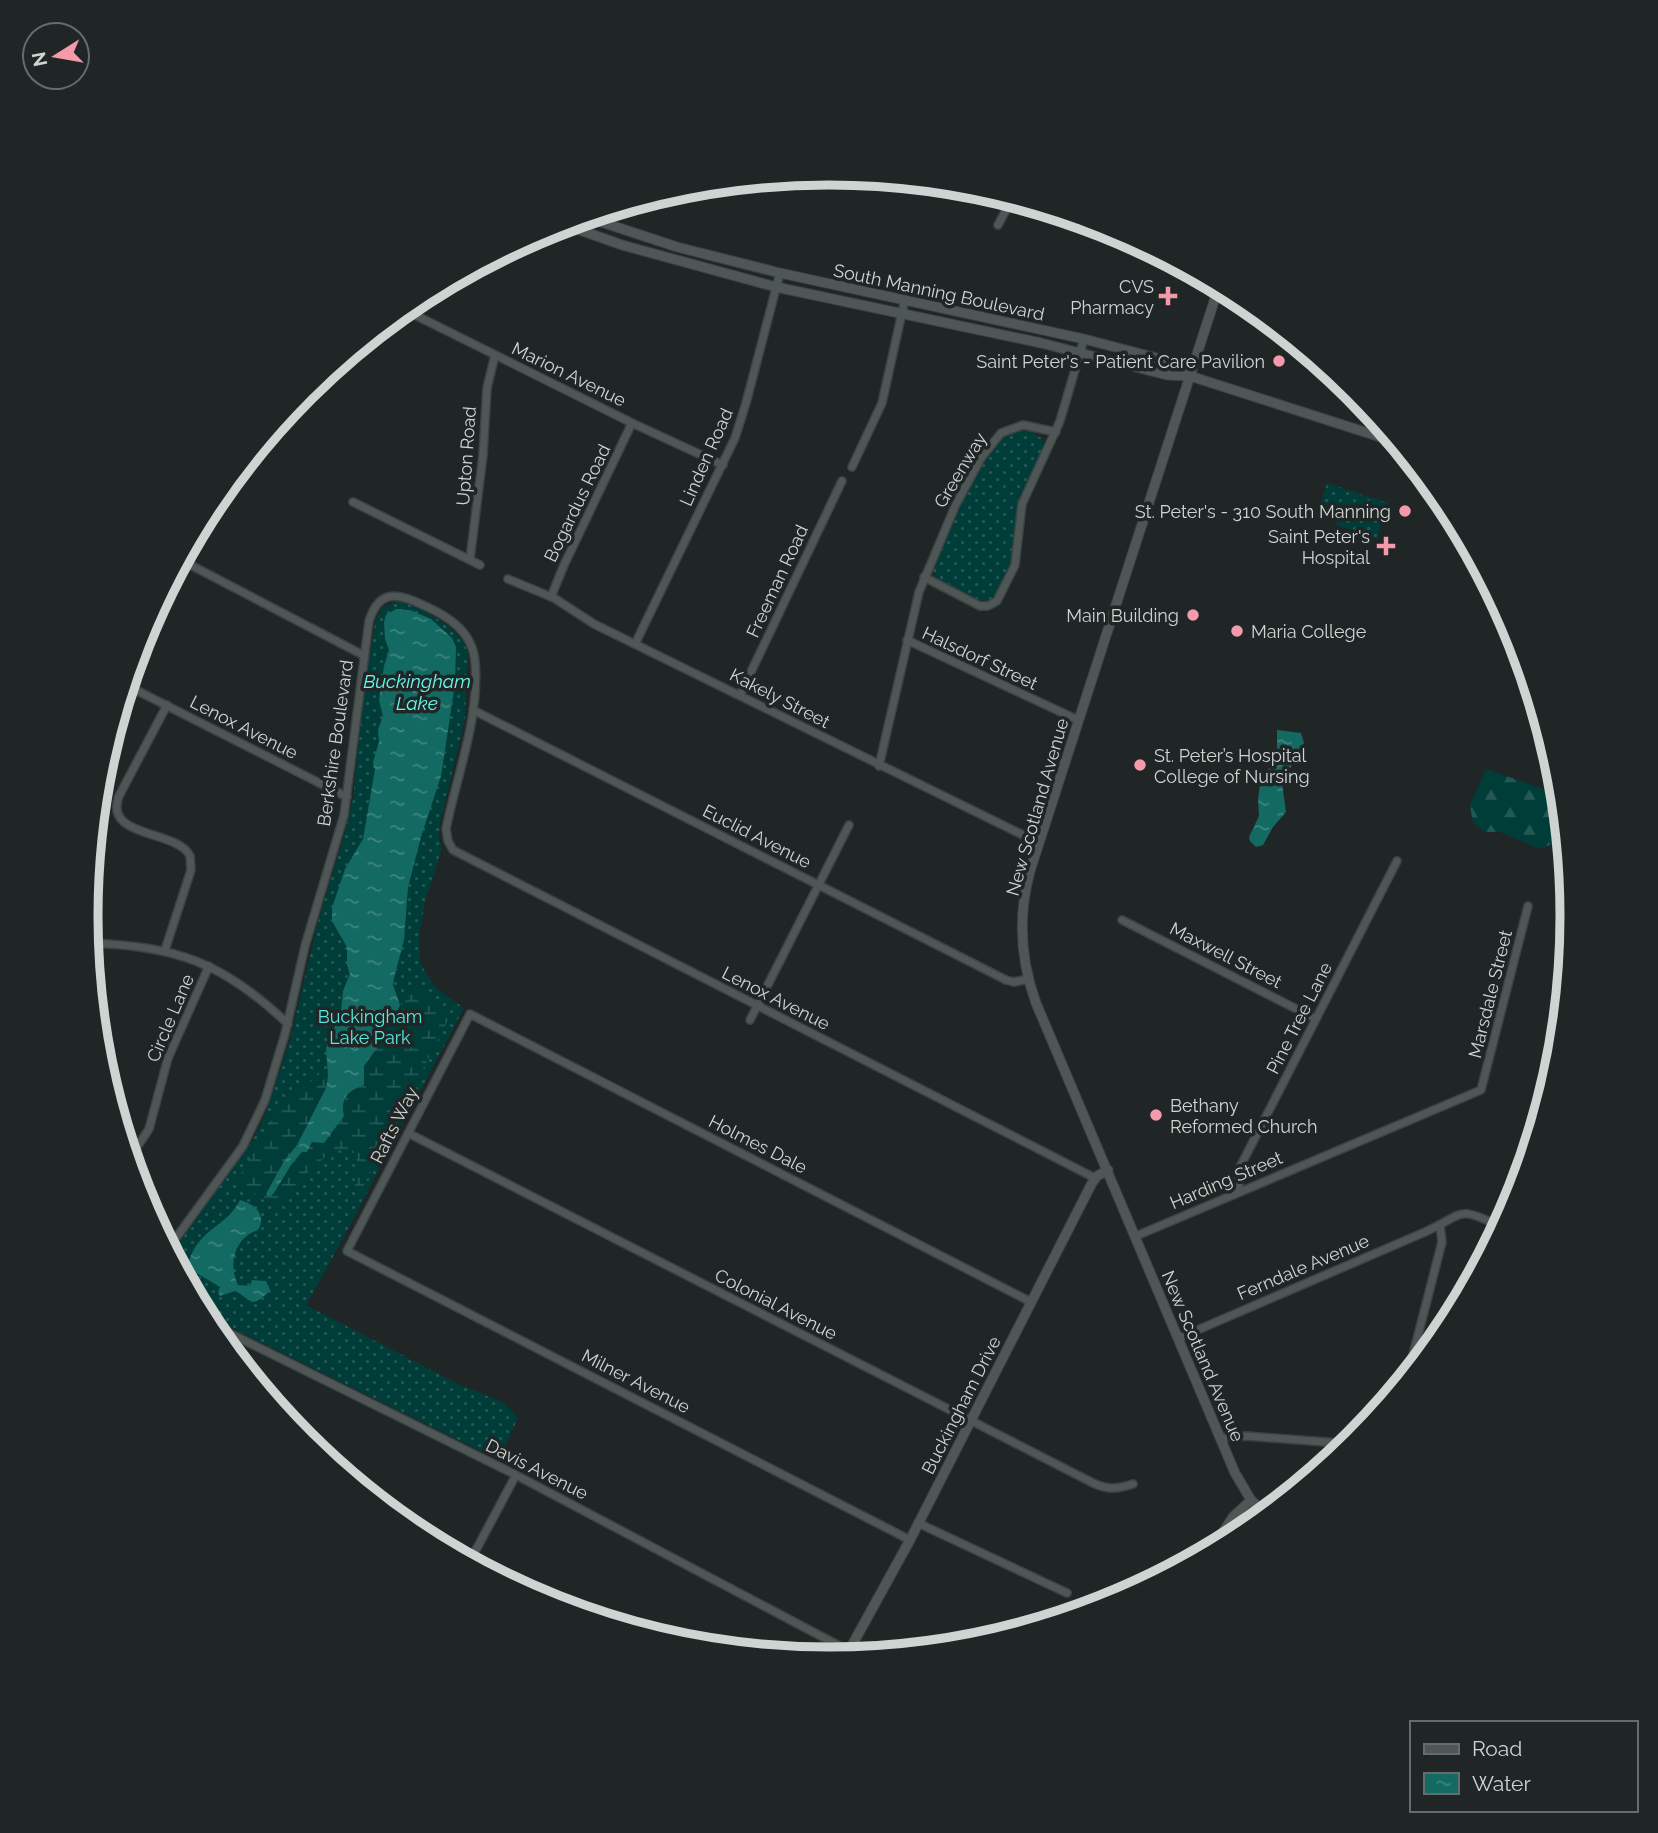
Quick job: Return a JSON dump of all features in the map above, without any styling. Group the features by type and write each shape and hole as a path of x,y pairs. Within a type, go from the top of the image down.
{"street":[{"path":"998,225 1007,208"},
{"name":"South Manning Boulevard","path":"600,222 677,247 780,273 1084,339 1172,362 1190,376"},
{"name":"South Manning Boulevard","path":"579,230 622,245 776,287 903,312 1080,352 1167,375 1190,376 1381,437"},
{"path":"622,245 626,231"},
{"path":"674,260 677,247"},
{"name":"Linden Road","path":"635,644 723,465 743,415 780,273"},
{"name":"New Scotland Avenue","path":"1216,296 1028,879 1023,913 1023,952 1036,1003 1239,1480 1258,1507"},
{"path":"852,467 882,404 905,299"},
{"name":"Marion Avenue","path":"415,315 723,465"},
{"path":"924,577 980,606 988,606 997,601 1016,562 1023,499 1056,432 1084,339"},
{"name":"Upton Road","path":"470,559 481,480 487,388 495,355"},
{"name":"Bogardus Road","path":"551,597 632,423"},
{"name":"Greenway","path":"879,766 924,577 956,504 982,458 996,438 1006,430 1020,425 1056,432"},
{"name":"Freeman Road","path":"740,695 842,481"},
{"path":"353,502 480,565"},
{"path":"189,564 363,655"},
{"name":"Kakely Street","path":"508,579 551,597 587,620 1039,844"},
{"name":"Berkshire Boulevard","path":"174,1241 247,1138 265,1100 288,1024 305,946 337,842 347,797 363,655 370,617 383,598 393,595 407,597 436,611 464,633 472,648 475,672 473,710 448,818 448,841"},
{"name":"Halsdorf Street","path":"907,640 1078,720"},
{"name":"Lenox Avenue","path":"135,689 347,797"},
{"path":"165,950 191,870 190,856 179,844 125,824 118,815 117,804 167,705"},
{"name":"Euclid Avenue","path":"473,710 1006,980 1014,982 1028,979"},
{"path":"750,1020 849,825"},
{"name":"Lenox Avenue","path":"448,841 458,854 1095,1178"},
{"name":"Pine Tree Lane","path":"1239,1192 1239,1169 1397,861"},
{"name":"Marsdale Street","path":"1482,1089 1528,906"},
{"name":"Maxwell Street","path":"1122,920 1316,1019"},
{"path":"99,944 165,950 208,966 245,988 288,1024"},
{"name":"Circle Lane","path":"136,1149 149,1129 168,1058 208,966"},
{"name":"Rafts Way","path":"347,1251 470,1014"},
{"name":"Holmes Dale","path":"470,1014 1031,1302"},
{"name":"Harding Street","path":"1136,1236 1482,1089"},
{"name":"Colonial Avenue","path":"408,1133 1102,1487 1115,1489 1133,1484"},
{"path":"1095,1178 1108,1170"},
{"name":"Buckingham Drive","path":"851,1647 910,1540 1095,1178"},
{"name":"Ferndale Avenue","path":"1179,1338 1440,1225 1455,1215 1467,1213 1492,1223"},
{"path":"1414,1356 1442,1242 1440,1225"},
{"name":"Milner Avenue","path":"347,1251 910,1540"},
{"name":"Davis Avenue","path":"228,1332 516,1475 834,1647"},
{"path":"1221,1438 1247,1436 1336,1443"},
{"path":"473,1555 516,1475"},
{"path":"1224,1531 1233,1517 1251,1500"},
{"path":"918,1523 1067,1593"}],"green space":[{"path":"1030,431 1043,439 1044,450 1018,500 1012,559 995,596 989,601 980,600 937,579 933,572 934,565 965,496 996,445 1010,433"},
{"path":"1327,483 1388,503 1377,538 1336,525 1338,510 1321,503"},
{"name":"Buckingham Lake Park","path":"399,601 421,609 447,625 464,642 468,654 465,719 441,819 439,838 442,848 425,902 419,939 421,965 437,989 464,1008 306,1305 456,1383 504,1403 518,1418 499,1460 220,1322 176,1246 253,1140 263,1120 290,1040 319,918 353,799 365,683 376,619 383,607"},
{"path":"1486,769 1549,791 1556,846 1540,849 1500,832 1485,832 1473,823 1470,805"},
{"path":"417,988 451,1014 360,1193 355,1188 358,1165 353,1150 332,1151 275,1207 236,1182 279,1108 322,1072 350,1061"}],"water":[{"name":"Buckingham Lake","path":"396,609 410,610 431,619 452,638 456,647 455,684 441,776 408,887 404,940 393,985 400,1005 382,1028 376,1049 364,1066 364,1085 346,1096 344,1116 324,1143 312,1142 307,1152 302,1152 269,1197 266,1194 284,1161 297,1145 326,1088 326,1048 341,1011 343,991 350,974 347,947 332,921 332,908 345,869 363,839 375,769 373,762 379,742 378,730 383,716 379,700 389,650 384,622 386,615"},
{"path":"1277,730 1301,733 1304,743 1282,783 1286,812 1263,845 1256,847 1249,837 1259,816 1260,785 1277,752"},
{"path":"240,1200 255,1207 261,1220 258,1230 238,1245 234,1260 238,1285 250,1286 252,1280 266,1281 270,1290 255,1302 235,1291 220,1296 220,1287 195,1272 189,1261 200,1241 235,1209"}],"place":[{"name":"CVS Pharmacy","path":"1168,296"},
{"name":"Saint Peter's - Patient Care Pavilion","path":"1279,361"},
{"name":"St. Peter's - 310 South Manning","path":"1405,511"},
{"name":"Saint Peter's Hospital","path":"1386,546"},
{"name":"Main Building","path":"1193,615"},
{"name":"Maria College","path":"1237,631"},
{"name":"St. Peter’s Hospital College of Nursing","path":"1140,765"},
{"name":"Bethany Reformed Church","path":"1156,1115"}]}
